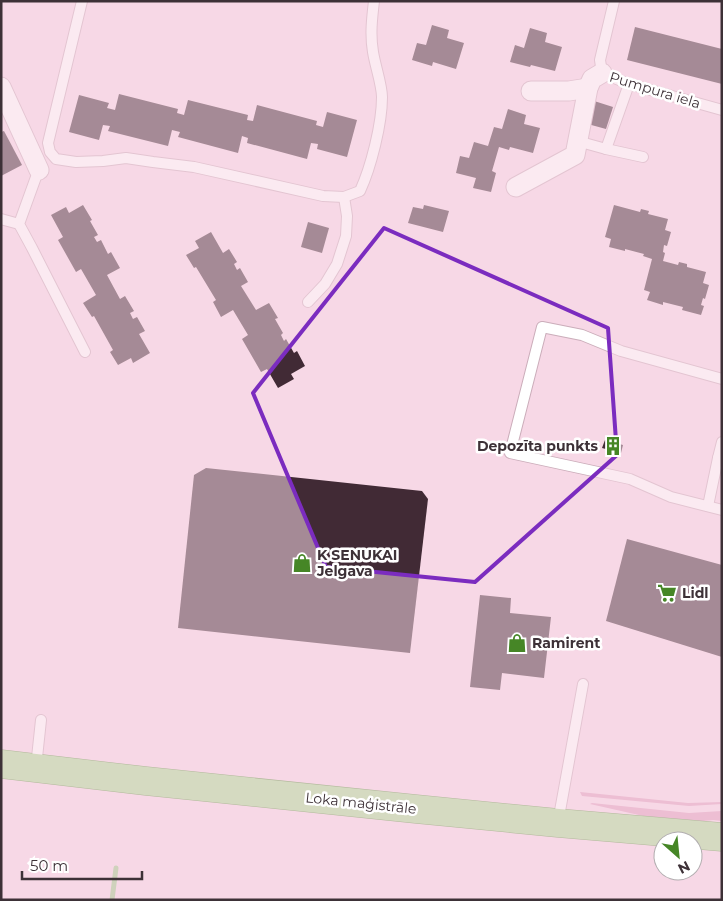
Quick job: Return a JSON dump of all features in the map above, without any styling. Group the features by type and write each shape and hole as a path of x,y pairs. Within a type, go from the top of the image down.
{"main road":[{"name":"Loka maģistrāle","path":"1,764 175,784 558,823 722,837"}],"street":[{"path":"516,187 575,155 588,88 592,80 602,72"},
{"path":"1,87 39,170"},
{"path":"531,91 570,91 588,88"}],"lane":[{"path":"19,224 48,143 82,1"},
{"path":"48,143 50,152 56,159 76,162 126,158 194,167 323,196 344,197 360,191 366,178 381,118 382,95 372,49 374,1"},
{"name":"Pumpura iela","path":"614,1 600,60 602,72 628,84 722,110"},
{"path":"606,149 628,84"},
{"path":"577,141 643,157"},
{"path":"308,302 325,284 337,264 346,236 347,216 344,197"},
{"path":"1,218 19,224 85,352"},
{"path":"722,379 621,351 582,335 542,327 510,453 630,479 670,497 722,510"},
{"path":"708,506 722,442"},
{"path":"558,823 583,684"},
{"path":"36,768 41,720"}],"highlighted area":[{"path":"384,228 608,328 617,455 475,582 326,567 253,393"}],"shaded area":[{"path":"580,792 688,803 722,802 722,804 689,806 582,796"},
{"path":"590,804 689,813 722,811 722,821 670,822"}],"building":[{"path":"432,25 449,30 447,38 464,43 456,69 433,62 432,66 412,60 417,43 426,45"},
{"path":"635,27 722,49 722,84 627,60"},
{"path":"530,28 547,33 545,42 562,47 555,71 510,62 515,45 524,48"},
{"path":"119,94 178,109 177,113 184,115 188,100 248,115 247,120 253,121 257,105 317,121 316,125 323,127 327,112 357,120 347,157 317,149 318,144 311,143 307,159 247,143 248,138 242,136 238,153 178,137 180,132 172,130 168,146 108,131 110,126 103,125 99,140 69,132 79,95 109,103 107,108 115,110"},
{"path":"591,100 613,107 606,129 584,123"},
{"path":"508,109 526,115 524,124 540,128 533,153 510,147 509,150 499,147 492,171 496,173 491,192 473,188 476,178 456,173 460,156 469,158 474,142 488,146 494,127 502,129"},
{"path":"4,131 22,165 1,176 1,132"},
{"path":"83,205 98,235 94,237 97,242 101,240 108,254 111,252 120,268 107,275 120,299 125,296 134,311 130,313 133,319 137,317 145,331 139,334 150,353 133,363 131,358 118,365 110,352 113,350 94,316 92,317 83,303 96,295 81,269 76,272 58,240 63,237 51,215 66,207 69,213"},
{"path":"424,205 449,211 443,232 408,223 413,207 423,209"},
{"path":"614,205 640,212 641,209 649,211 648,214 668,219 665,230 671,232 667,246 664,245 663,261 678,265 679,262 687,264 687,267 706,272 703,283 709,285 701,305 704,306 701,315 682,310 683,307 663,302 663,305 647,300 650,292 644,290 652,259 643,256 644,254 609,247 611,239 605,237"},
{"path":"308,222 329,228 322,253 301,247"},
{"path":"211,232 223,253 229,249 237,262 234,264 237,270 240,268 248,282 241,286 256,310 269,303 278,318 275,319 283,333 281,335 284,341 286,339 294,353 297,351 305,366 291,374 294,379 278,388 267,369 261,372 242,339 248,335 233,310 221,317 213,302 216,300 196,267 194,268 186,255 199,248 195,241"},
{"name":"Depozīta punkts","path":"605,440 623,445 621,453 602,448"},
{"name":"K SENUKAI Jelgava","path":"206,468 422,491 428,499 410,653 178,628 194,475"},
{"name":"Lidl","path":"627,539 722,565 722,657 606,621"},
{"path":"480,595 511,598 510,613 551,617 544,678 502,673 500,690 470,687"}],"waterway":[{"path":"112,900 116,868"}],"place":[{"name":"Depozīta punkts","path":"613,446"},
{"name":"K SENUKAI Jelgava","path":"302,563"},
{"name":"Lidl","path":"667,593"},
{"name":"Ramirent","path":"517,643"}]}
